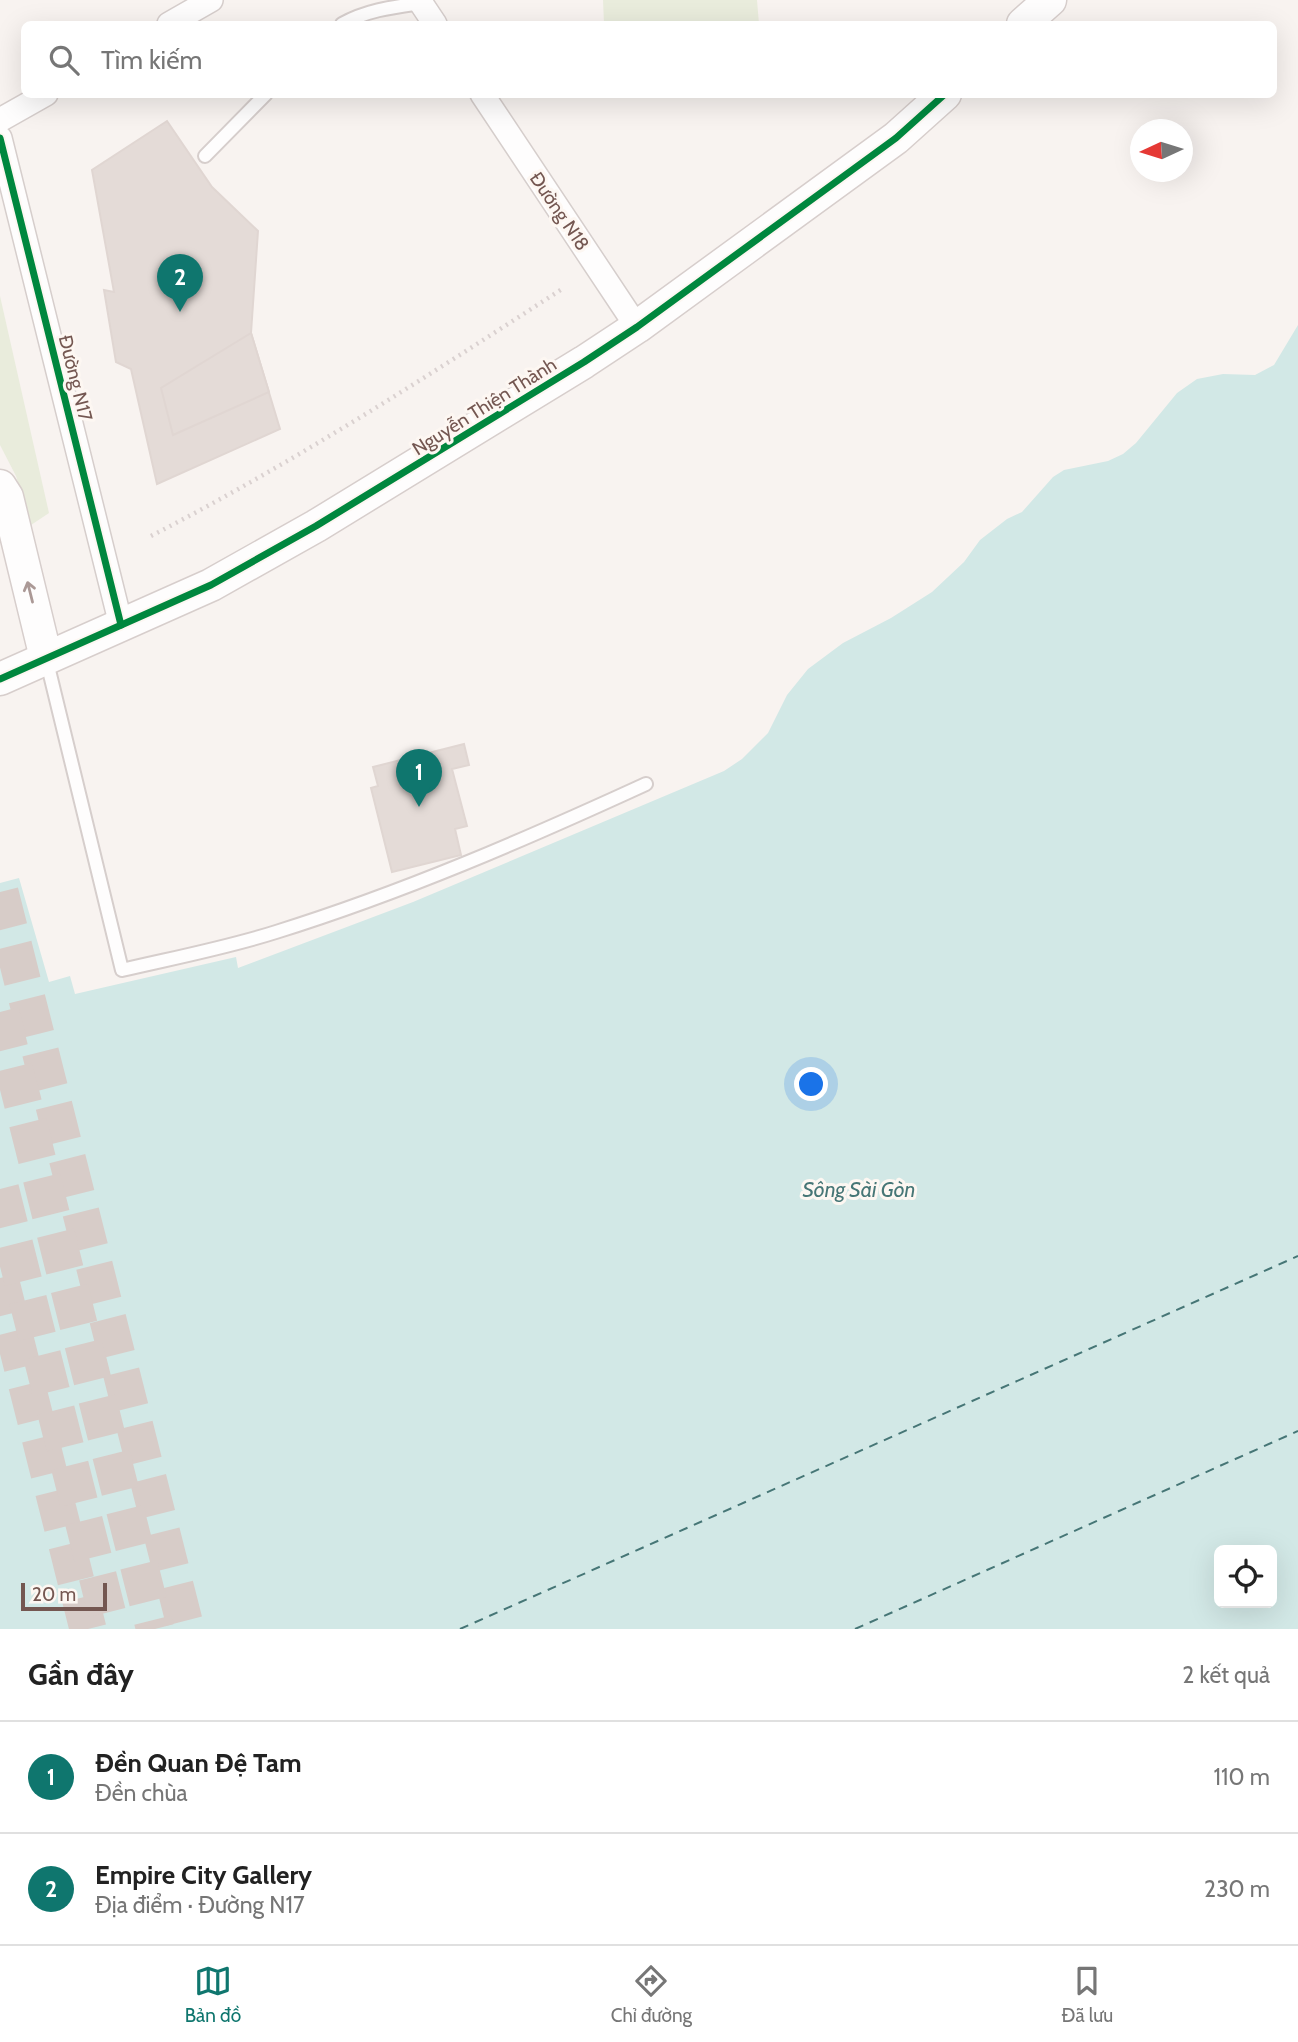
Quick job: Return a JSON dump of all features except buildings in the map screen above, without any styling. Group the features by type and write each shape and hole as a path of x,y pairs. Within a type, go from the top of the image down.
{"street":[{"path":"174,21 211,0"},
{"path":"1026,21 1050,0"},
{"path":"420,2 433,21"},
{"path":"0,120 39,98"},
{"name":"Đường N18","path":"485,98 637,327"},
{"name":"Nguyễn Thiện Thành","path":"0,679 211,585 316,526 584,362 637,327 896,138 940,98"},
{"name":"Đường N17","path":"0,138 121,625"},
{"path":"0,486 7,497 46,658"}],"lane":[{"path":"348,21 375,10 420,2"},
{"path":"205,156 262,98"},
{"path":"46,658 122,970 274,933 395,892 496,851 646,784"}],"path":[{"path":"151,536 203,509 421,381 562,289"}],"green space":[{"path":"603,0 757,0 759,21 604,21"},
{"path":"0,296 49,513 31,525 16,476 0,445"}],"water":[{"name":"Sông Sài Gòn","path":"1298,325 1298,1629 0,1629 0,883 19,878 49,982 70,976 75,994 236,957 238,968 413,902 724,771 742,759 768,733 787,695 808,669 843,643 891,618 932,592 964,562 980,540 1007,519 1022,512 1053,477 1064,470 1108,461 1123,454 1136,443 1177,393 1197,379 1223,374 1255,375 1274,365"}],"ferry route":[{"path":"460,1629 1298,1256"},
{"path":"855,1629 1298,1431"}],"tunnel":[{"path":"0,892 186,1629"},
{"path":"0,1012 155,1629"},
{"path":"0,1189 111,1629"},
{"path":"0,1278 88,1629"}],"cycle path":[{"path":"0,679 211,585 316,526 584,362 637,327 896,138 941,98"},
{"path":"0,138 121,625"}],"place":[{"name":"Empire City Gallery","path":"180,312"},
{"name":"Đền Quan Đệ Tam","path":"419,807"}]}
